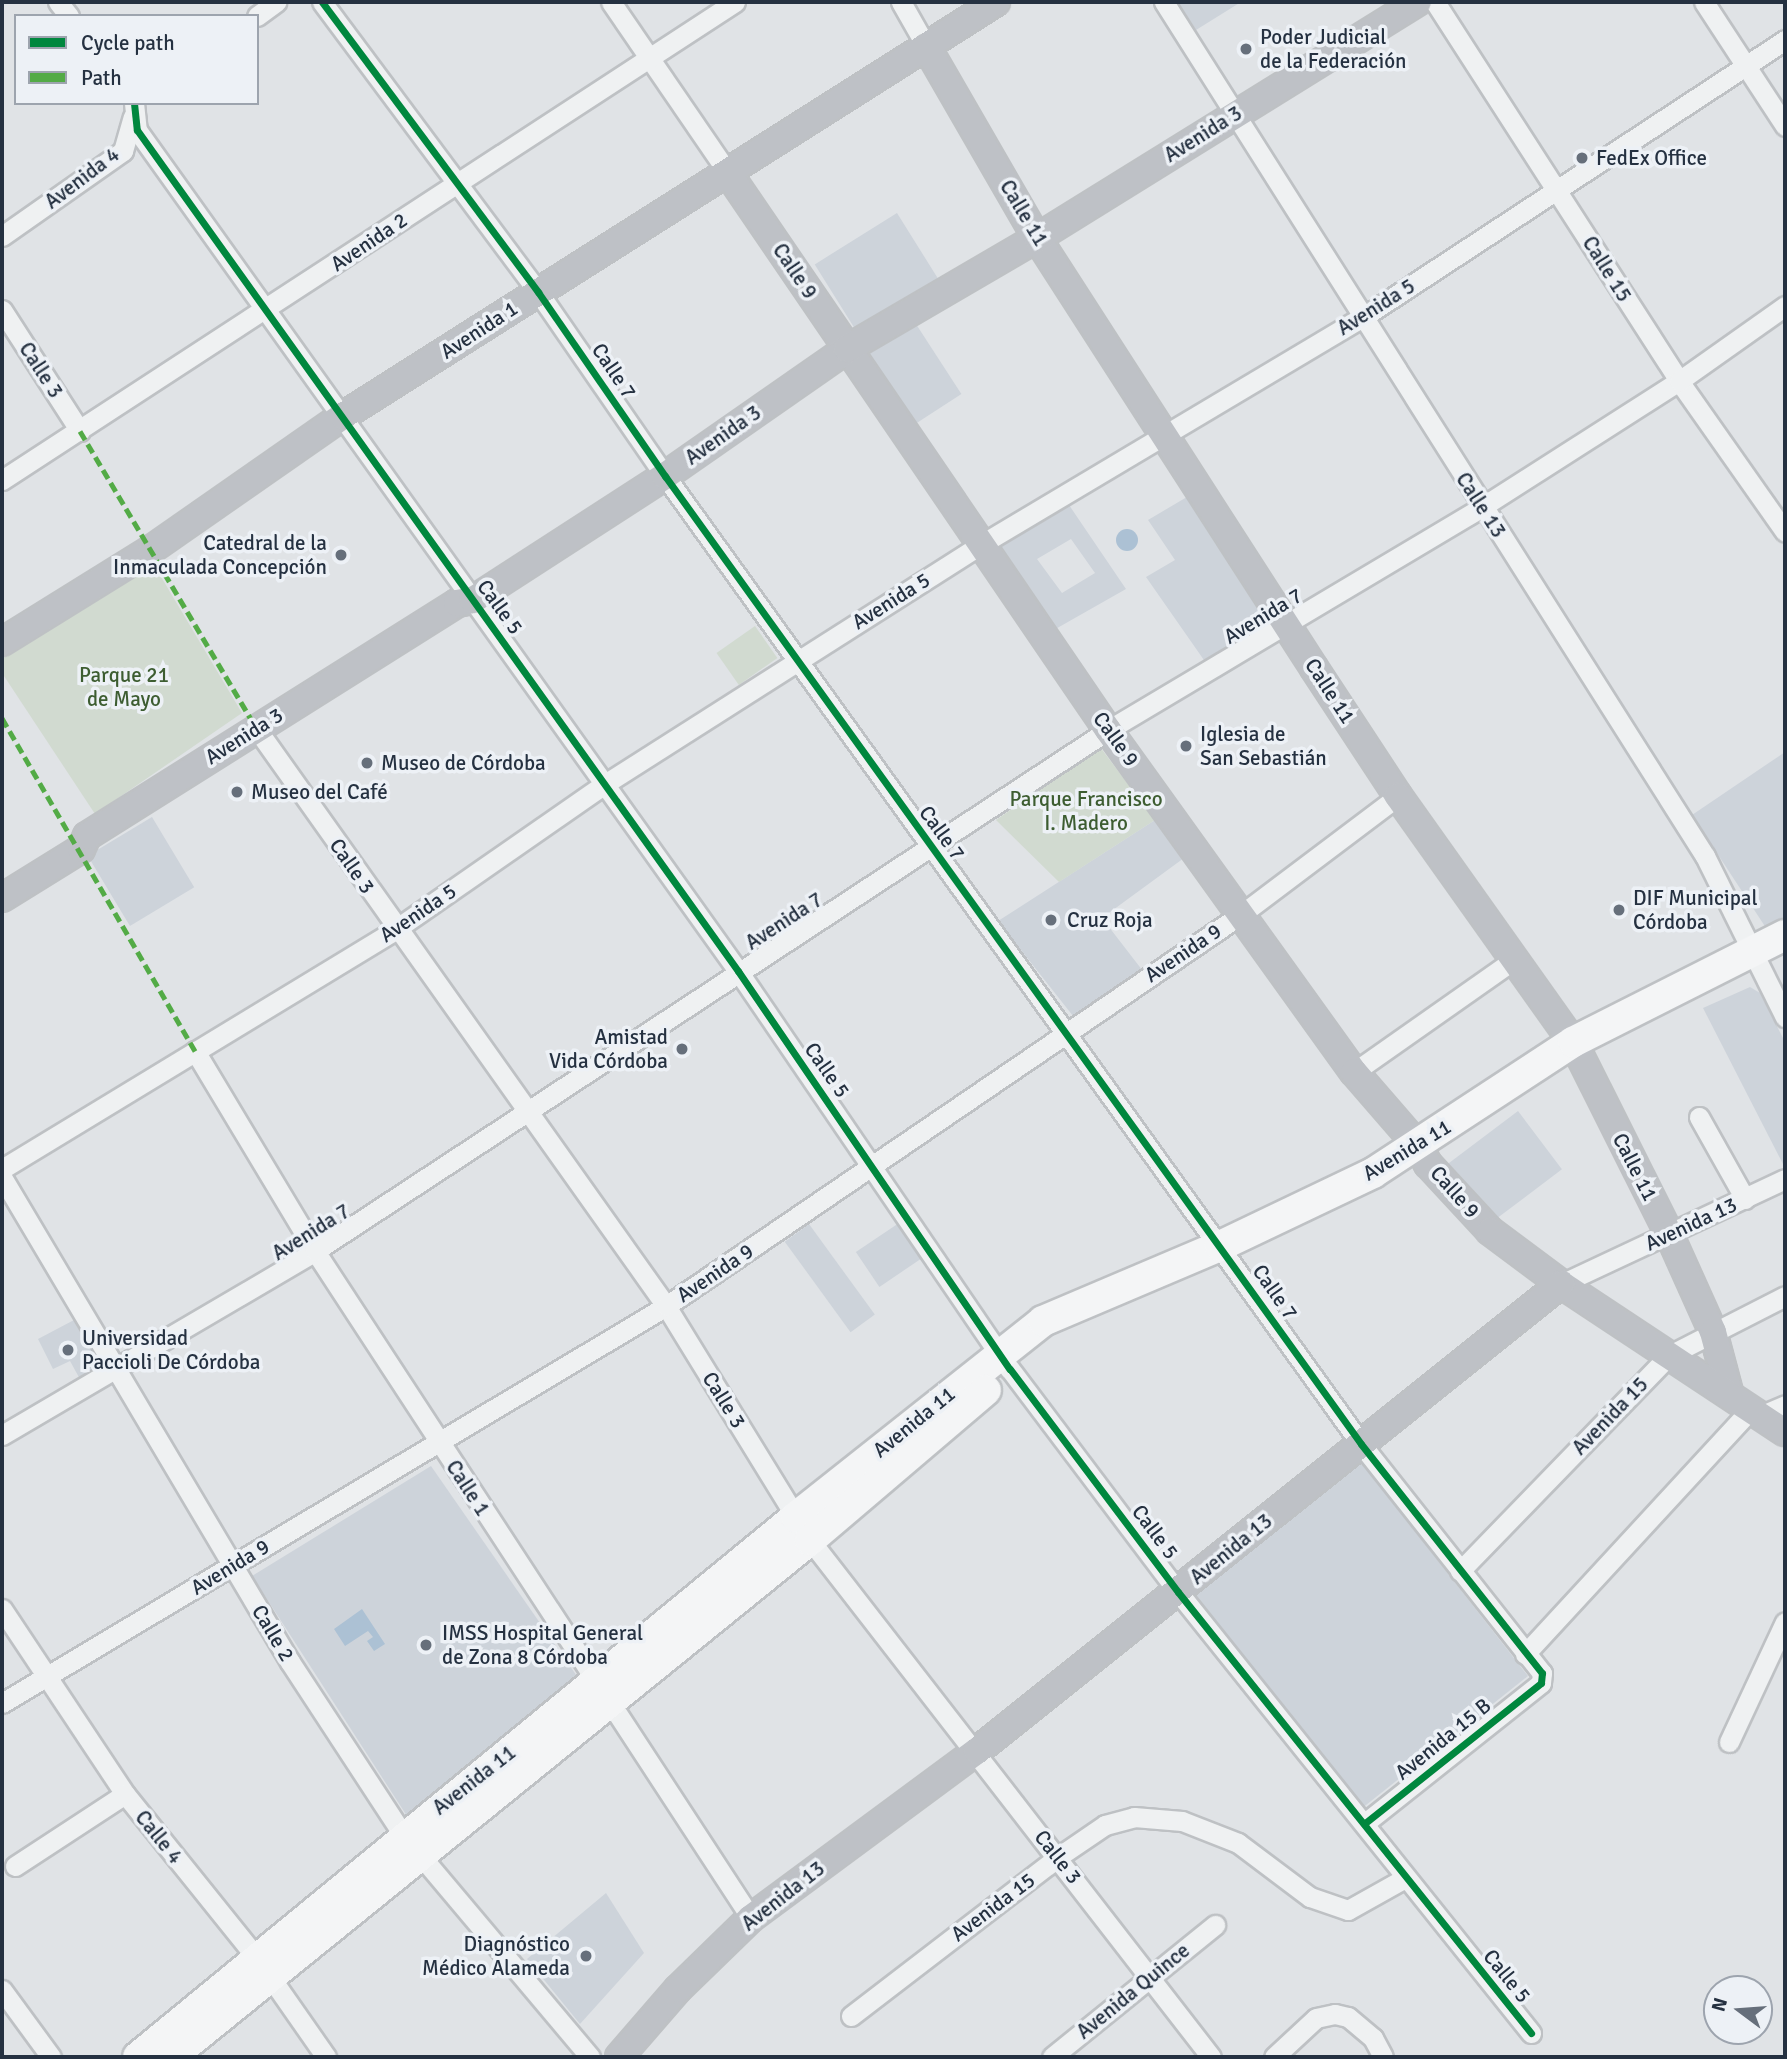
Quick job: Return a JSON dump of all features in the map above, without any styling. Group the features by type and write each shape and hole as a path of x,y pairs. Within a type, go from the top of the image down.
{"main road":[{"name":"Avenida 1","path":"2,642 152,549 343,416 996,2"},
{"name":"Avenida 3","path":"2,898 81,849 86,836 457,603 473,600 664,477 847,349 1037,238 1418,2"},
{"name":"Calle 11","path":"926,46 1037,238 1167,434 1398,796 1517,958 1577,1050 1669,1234 1713,1332 1729,1392"},
{"name":"Calle 9","path":"728,173 1108,730 1243,913 1354,1072 1423,1155 1490,1231 1561,1284 1668,1356 1729,1392 1766,1409 1785,1432"},
{"name":"Avenida 11","path":"138,2057 264,1967 412,1845 602,1695 1072,1306 1226,1253 1423,1155 1577,1050 1767,958 1785,935"},
{"name":"Avenida 13","path":"619,2057 678,1989 751,1918 977,1751 1561,1284"},
{"name":"Avenida 11","path":"171,2057 264,1967"}],"street":[{"path":"259,15 276,2"},
{"name":"Calle 7","path":"322,2 538,292 664,477 1064,1033 1226,1253 1361,1444 1542,1678"},
{"name":"Calle 9","path":"611,2 652,55 728,173"},
{"name":"Avenida 2","path":"2,480 269,310 736,2"},
{"name":"Calle 11","path":"901,2 926,46"},
{"name":"Calle 13","path":"1164,2 1705,856 1767,958 1785,1017"},
{"name":"Calle 15","path":"1435,2 1679,381 1785,532"},
{"path":"1704,2 1785,126"},
{"name":"Avenida 5","path":"2,1168 396,929 605,784 797,660 981,545 1363,317 1785,40"},
{"name":"Avenida 4","path":"2,236 123,151 135,105"},
{"name":"Calle 5","path":"135,105 137,130 269,310 738,971 1005,1361 1178,1592 1531,2033"},
{"name":"Avenida 7","path":"2,1435 315,1251 1108,730 1482,507 1679,381 1785,306"},
{"name":"Calle 3","path":"2,310 80,431"},
{"name":"Calle 3","path":"256,728 527,1114 666,1306 803,1528 1211,2057"},
{"name":"Avenida 9","path":"2,1703 666,1306 1243,913 1398,796"},
{"path":"1354,1072 1517,958"},
{"name":"Calle 1","path":"195,1051 315,1251 602,1695 751,1918"},
{"path":"1699,1116 1745,1199"},
{"name":"Calle 2","path":"2,1177 233,1566 412,1845 590,2057"},
{"name":"Avenida 13","path":"1561,1284 1785,1179"},
{"name":"Avenida 15","path":"1460,1571 1668,1356 1785,1296"},
{"path":"1525,1654 1766,1409"},
{"name":"Calle 4","path":"2,1609 125,1794 264,1967 327,2057"},
{"path":"1730,1742 1785,1622"},
{"name":"Avenida 15 B","path":"1364,1824 1542,1678"},
{"path":"15,1866 125,1794"},
{"name":"Avenida 15","path":"850,2016 1058,1857 1105,1825 1134,1817 1182,1821 1238,1843 1310,1897 1348,1910 1405,1878"},
{"name":"Avenida Quince","path":"1052,2057 1149,1975 1215,1926"},
{"path":"2,1990 51,2057"},
{"path":"1274,2057 1316,2018 1335,2014 1348,2017 1373,2038 1383,2057"}],"shaded area":[{"path":"1178,2 1241,2 1196,30"},
{"path":"897,213 940,283 858,334 815,264"},
{"path":"914,321 961,394 909,428 862,355"},
{"path":"1192,494 1272,618 1206,663 1146,577 1175,560 1148,520"},
{"path":"1069,505 1126,589 1052,631 994,548","holes":["1071,539 1095,573 1062,593 1037,559"]},
{"path":"1785,752 1785,921 1768,931 1692,815"},
{"path":"152,817 194,887 130,926 88,856"},
{"name":"Cruz Roja","path":"1155,820 1184,858 1102,918 1146,975 1077,1021 998,921"},
{"path":"1750,987 1760,993 1785,1042 1785,1168 1703,1008"},
{"path":"1518,1111 1562,1169 1488,1225 1444,1167"},
{"path":"899,1223 922,1258 879,1287 856,1252"},
{"path":"809,1224 875,1315 851,1332 785,1242"},
{"name":"Universidad Paccioli De Córdoba","path":"74,1320 102,1368 81,1381 70,1361 53,1369 38,1339"},
{"path":"1347,1461 1361,1462 1528,1676 1361,1809 1190,1590"},
{"name":"IMSS Hospital General de Zona 8 Córdoba","path":"431,1466 581,1682 510,1742 407,1816 252,1576"},
{"name":"Diagnóstico Médico Alameda","path":"606,1893 644,1953 580,2024 527,1959"}],"green space":[{"name":"Parque 21 de Mayo","path":"154,565 242,713 95,814 2,673 2,659"},
{"path":"755,626 777,658 739,685 716,653"},
{"name":"Parque Francisco I. Madero","path":"1100,747 1155,820 1059,882 996,820"}],"water":[{"path":"1127,529 1135,532 1138,540 1135,548 1127,551 1119,548 1116,540 1119,532"},
{"path":"362,1609 385,1644 374,1651 367,1641 373,1637 368,1631 345,1646 334,1629"}],"marked path":[{"path":"80,431 256,728"},
{"path":"2,718 195,1051"}],"cycle path":[{"path":"322,2 538,292 665,476 1361,1444 1542,1673 1541,1683 1364,1824"},
{"path":"134,105 137,130 738,971 1010,1369 1178,1592 1531,2033"}],"place":[{"name":"Poder Judicial de la Federación","path":"1246,49"},
{"name":"FedEx Office","path":"1582,158"},
{"name":"Catedral de la Inmaculada Concepción","path":"341,555"},
{"name":"Iglesia de San Sebastián","path":"1186,746"},
{"name":"Museo de Córdoba","path":"367,763"},
{"name":"Museo del Café","path":"237,792"},
{"name":"DIF Municipal Córdoba","path":"1619,910"},
{"name":"Cruz Roja","path":"1051,920"},
{"name":"Amistad Vida Córdoba","path":"682,1049"},
{"name":"Universidad Paccioli De Córdoba","path":"68,1350"},
{"name":"IMSS Hospital General de Zona 8 Córdoba","path":"426,1645"},
{"name":"Diagnóstico Médico Alameda","path":"586,1956"}]}
